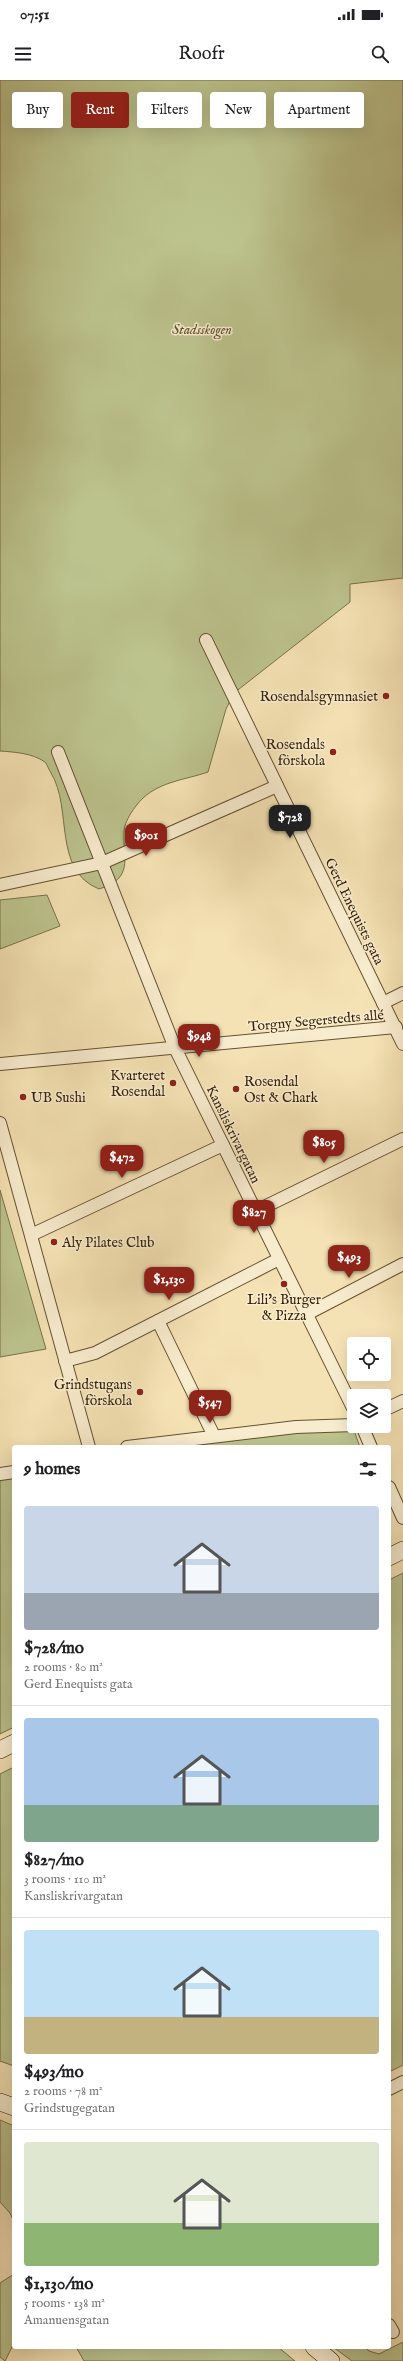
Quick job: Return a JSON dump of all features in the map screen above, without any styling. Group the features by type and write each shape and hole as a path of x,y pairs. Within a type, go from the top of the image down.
{"main road":[{"path":"391,1556 403,1550"},
{"path":"0,1750 12,1744"},
{"path":"0,2102 12,2106"},
{"path":"316,2349 331,2361"}],"street":[{"name":"Gerd Enequists gata","path":"206,640 403,1044"},
{"name":"Kansliskrivargatan","path":"58,752 175,1048 347,1396"},
{"path":"0,885 102,863 277,786"},
{"path":"383,1003 403,993"},
{"name":"Torgny Segerstedts allé","path":"0,1064 396,1027"},
{"path":"0,1124 88,1445"},
{"path":"256,1211 403,1139"},
{"path":"31,1235 223,1145"},
{"path":"65,1361 95,1353 279,1259"},
{"path":"307,1314 403,1264"},
{"path":"158,1321 214,1436"},
{"path":"391,1407 403,1401"},
{"path":"143,1445 296,1427 347,1424"},
{"path":"365,1433 370,1445"},
{"path":"0,1474 12,1472"},
{"path":"391,1491 401,1513"},
{"path":"391,2088 403,2082"}],"green space":[{"name":"Stadsskogen","path":"0,80 403,80 403,578 350,584 350,602 234,693 226,709 208,772 166,784 150,792 133,809 124,828 125,859 122,874 110,885 99,889 84,880 75,868 69,853 57,788 46,763 29,755 0,751"},
{"path":"47,895 60,926 0,949 0,900"},
{"path":"0,1190 46,1349 0,1357"},
{"path":"347,1426 347,1433 355,1433 359,1445 168,1445"},
{"path":"12,1472 12,1728 0,1734 0,1474"},
{"path":"403,1573 403,2065 391,2071 391,1579"},
{"path":"12,1768 12,2065 0,2061 0,1774"},
{"path":"0,2120 12,2125 12,2218 0,2202"},
{"path":"12,2275 12,2347 5,2361 0,2357 0,2283"},
{"path":"403,2342 403,2361 352,2361 336,2349 367,2349 379,2354"},
{"path":"77,2349 280,2349 295,2361 84,2361"}],"place":[{"name":"Rosendalsgymnasiet","path":"386,696"},
{"name":"Rosendals förskola","path":"333,752"},
{"name":"Kvarteret Rosendal","path":"173,1083"},
{"name":"Rosendal Ost & Chark","path":"236,1089"},
{"name":"UB Sushi","path":"23,1097"},
{"name":"Aly Pilates Club","path":"54,1242"},
{"name":"Lili's Burger & Pizza","path":"284,1284"},
{"name":"Grindstugans förskola","path":"140,1392"}]}
